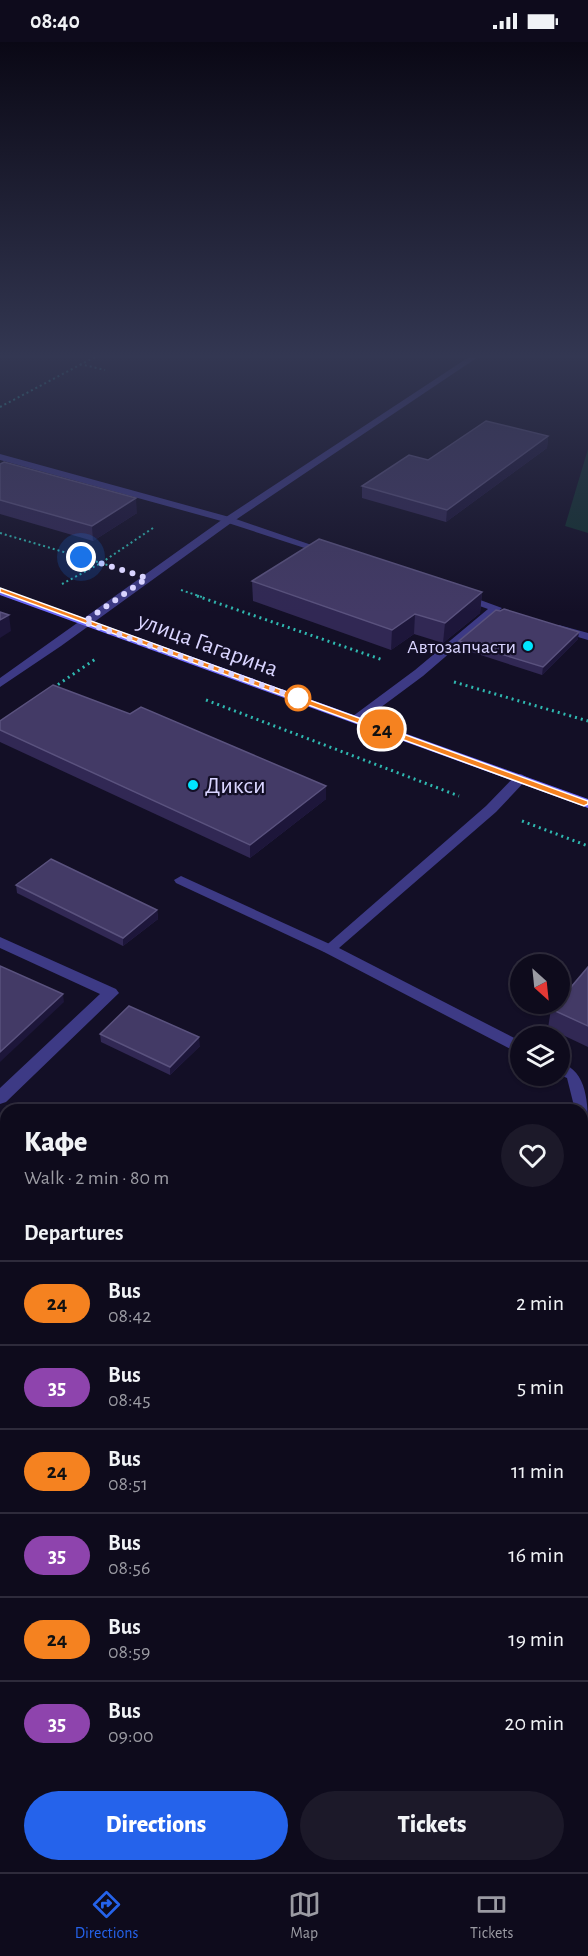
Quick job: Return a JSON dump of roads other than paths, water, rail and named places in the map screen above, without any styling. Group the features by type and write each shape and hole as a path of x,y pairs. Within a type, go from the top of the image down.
{"main road":[{"name":"улица Гагарина","path":"0,591 588,804"}],"street":[{"path":"0,683 59,644 84,622 229,520 346,442"},
{"path":"0,457 229,520 340,556"},
{"path":"357,719 501,609 452,593"},
{"path":"547,624 588,637"},
{"path":"329,949 491,809 521,778"},
{"path":"181,880 329,949 510,1043"},
{"path":"0,942 111,993 0,1098"},
{"path":"570,1073 574,1075 582,1104"}],"place":[{"name":"Автозапчасти","path":"528,646"},
{"name":"Дикси","path":"193,785"}]}
